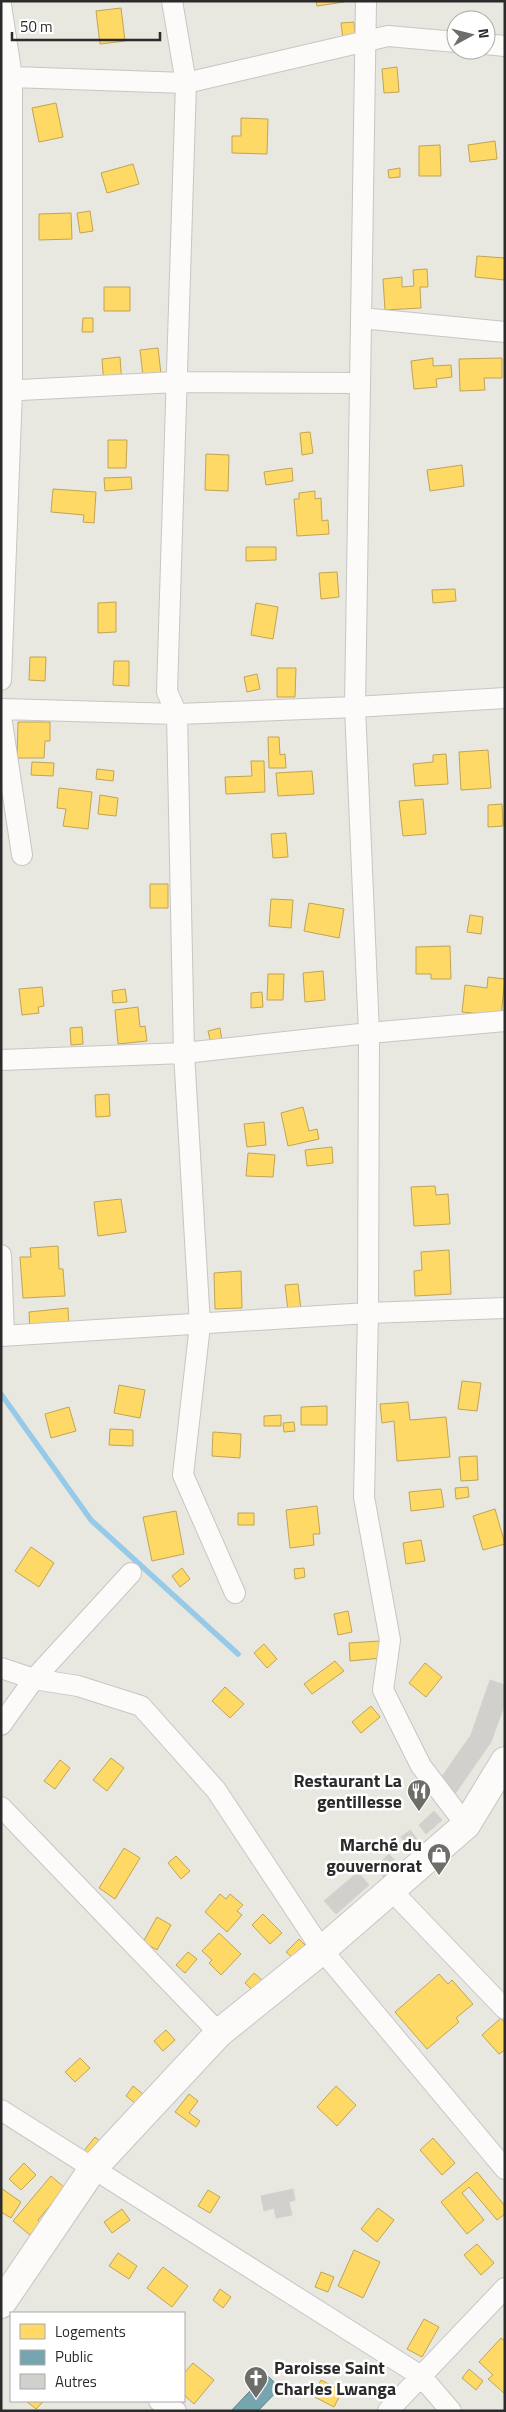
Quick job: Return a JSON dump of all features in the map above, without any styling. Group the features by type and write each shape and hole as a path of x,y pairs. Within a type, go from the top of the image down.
{"street":[{"path":"172,1 186,83 167,692 177,714 184,1053 200,1325 183,1474 235,1593"},
{"path":"366,1 355,707 368,1032 368,1313 364,1497 390,1640 383,1690 421,1766 466,1825"},
{"path":"1,5 12,77 1,680"},
{"path":"12,77 186,83 388,36 446,41"},
{"path":"361,318 505,332"},
{"path":"7,390 176,382 360,383"},
{"path":"1,709 177,714 355,707 505,698"},
{"path":"1,716 22,855"},
{"path":"1,1060 184,1053 368,1032 505,1021"},
{"path":"1,1255 3,1336 368,1313 505,1308"},
{"path":"1,1725 34,1679 131,1573"},
{"path":"1,1668 34,1679 78,1686 141,1706 216,1790 322,1950 505,2169"},
{"path":"1,2306 94,2167 219,2033 322,1950 466,1825 505,1761"},
{"path":"1,1808 219,2033"},
{"path":"391,1890 505,2009"},
{"path":"1,2110 94,2167 421,2376 450,2411"},
{"path":"388,2411 505,2288"},
{"path":"161,2402 176,2411"}],"building: Logements":[{"path":"316,1 344,1 344,2 317,6"},
{"path":"121,8 125,41 100,44 96,11"},
{"path":"354,22 355,37 343,39 341,23"},
{"path":"397,67 399,92 384,93 382,69"},
{"path":"56,103 63,137 39,142 32,108"},
{"path":"241,118 268,119 267,154 232,153 232,136 241,136"},
{"path":"495,141 497,159 470,162 468,145"},
{"path":"440,145 441,176 419,176 419,146"},
{"path":"133,164 139,184 107,193 101,173"},
{"path":"400,168 400,177 389,178 388,170"},
{"path":"90,211 93,231 80,233 77,213"},
{"path":"71,213 72,239 39,240 39,214"},
{"path":"477,256 505,258 505,280 475,277"},
{"path":"427,269 428,287 420,287 421,308 385,310 383,279 402,277 402,287 414,286 413,270"},
{"path":"104,287 130,287 130,311 104,311"},
{"path":"83,318 93,318 93,332 82,332"},
{"path":"158,348 161,374 143,376 140,350"},
{"path":"120,357 122,385 104,387 102,359"},
{"path":"433,358 433,366 451,365 452,377 436,379 437,387 414,389 411,361"},
{"path":"502,358 502,378 484,378 485,390 460,391 459,359"},
{"path":"310,432 313,453 302,455 300,433"},
{"path":"108,440 127,440 126,468 108,468"},
{"path":"206,454 229,455 228,491 205,490"},
{"path":"462,465 464,486 430,491 427,470"},
{"path":"292,468 293,481 266,485 264,472"},
{"path":"131,477 132,489 105,491 104,478"},
{"path":"53,489 96,492 94,523 83,522 84,515 51,512"},
{"path":"315,491 315,499 321,498 322,521 328,520 329,534 297,536 294,499 299,499 299,493"},
{"path":"246,547 276,547 276,560 246,561"},
{"path":"337,572 339,597 321,599 319,573"},
{"path":"455,589 456,601 433,603 432,590"},
{"path":"116,602 116,632 98,633 98,603"},
{"path":"256,603 278,607 273,639 251,635"},
{"path":"30,657 46,657 45,681 29,680"},
{"path":"114,661 129,661 129,686 113,685"},
{"path":"277,668 296,668 295,697 277,697"},
{"path":"257,674 260,689 247,692 244,677"},
{"path":"18,722 50,722 50,741 45,741 44,758 17,758"},
{"path":"268,737 279,737 280,755 285,754 286,768 269,768"},
{"path":"488,750 491,788 461,790 459,752"},
{"path":"446,754 448,784 415,786 413,764 433,762 433,755"},
{"path":"251,761 264,761 265,792 226,794 225,777 252,776"},
{"path":"32,762 54,763 53,776 31,775"},
{"path":"97,769 114,771 113,781 96,779"},
{"path":"312,771 314,794 278,796 276,773"},
{"path":"59,788 92,792 88,829 63,826 66,809 57,808"},
{"path":"100,795 118,798 116,816 98,814"},
{"path":"423,799 426,834 403,836 399,801"},
{"path":"502,804 503,826 488,827 488,805"},
{"path":"286,833 288,857 273,858 271,834"},
{"path":"150,884 168,884 168,908 150,908"},
{"path":"271,899 293,900 291,928 269,926"},
{"path":"309,903 344,909 339,938 304,931"},
{"path":"470,915 483,917 481,934 467,932"},
{"path":"450,946 451,979 431,979 431,974 416,974 416,947"},
{"path":"323,971 325,1000 305,1002 303,973"},
{"path":"268,974 284,974 283,1000 267,1000"},
{"path":"488,977 505,979 501,1016 462,1012 465,985 487,988"},
{"path":"42,987 44,1006 38,1007 39,1013 22,1015 19,989"},
{"path":"125,989 127,1002 113,1003 112,991"},
{"path":"262,992 263,1007 251,1008 251,993"},
{"path":"138,1007 140,1027 145,1026 147,1041 118,1044 115,1010"},
{"path":"82,1027 83,1044 71,1045 70,1028"},
{"path":"220,1028 222,1041 211,1044 208,1031"},
{"path":"109,1094 110,1116 96,1117 95,1095"},
{"path":"303,1107 309,1131 317,1129 319,1139 288,1146 281,1113"},
{"path":"264,1122 266,1145 247,1147 244,1124"},
{"path":"332,1147 333,1163 307,1166 305,1150"},
{"path":"248,1153 275,1155 273,1177 246,1176"},
{"path":"435,1186 436,1195 448,1194 450,1224 414,1226 411,1187"},
{"path":"121,1199 126,1232 98,1236 94,1202"},
{"path":"58,1246 59,1269 63,1269 65,1296 23,1298 20,1257 31,1257 30,1248"},
{"path":"449,1250 451,1294 415,1296 414,1271 422,1270 421,1252"},
{"path":"241,1271 242,1308 215,1309 214,1273"},
{"path":"298,1284 301,1310 288,1311 285,1285"},
{"path":"68,1308 69,1329 30,1332 29,1312"},
{"path":"462,1381 481,1383 477,1411 458,1409"},
{"path":"119,1385 145,1390 140,1418 114,1413"},
{"path":"408,1402 410,1420 446,1417 450,1457 397,1461 394,1421 382,1423 380,1404"},
{"path":"327,1406 327,1425 301,1425 301,1407"},
{"path":"69,1407 76,1431 51,1438 45,1414"},
{"path":"281,1415 281,1426 264,1426 264,1416"},
{"path":"294,1422 295,1431 284,1432 283,1423"},
{"path":"110,1429 133,1430 133,1446 109,1445"},
{"path":"213,1432 241,1434 240,1458 212,1456"},
{"path":"477,1456 478,1480 461,1481 459,1457"},
{"path":"468,1487 469,1497 456,1499 455,1488"},
{"path":"441,1489 444,1507 411,1511 409,1492"},
{"path":"317,1506 320,1534 313,1534 314,1545 290,1548 286,1510"},
{"path":"495,1509 505,1544 483,1550 473,1516"},
{"path":"176,1511 184,1554 152,1561 143,1517"},
{"path":"238,1513 254,1513 254,1525 238,1525"},
{"path":"421,1540 425,1561 406,1564 403,1543"},
{"path":"31,1547 54,1563 39,1587 15,1571"},
{"path":"182,1568 190,1579 180,1587 172,1576"},
{"path":"304,1568 305,1577 295,1579 294,1569"},
{"path":"348,1611 352,1632 338,1635 334,1614"},
{"path":"380,1641 381,1658 350,1661 349,1643"},
{"path":"264,1644 277,1659 267,1668 254,1653"},
{"path":"335,1661 344,1671 312,1694 304,1684"},
{"path":"425,1663 442,1677 426,1697 409,1683"},
{"path":"225,1687 244,1704 230,1718 212,1701"},
{"path":"371,1706 380,1717 361,1733 352,1722"},
{"path":"111,1758 124,1768 107,1791 93,1780"},
{"path":"60,1760 70,1768 55,1789 44,1781"},
{"path":"124,1848 140,1858 115,1899 99,1888"},
{"path":"176,1856 190,1871 181,1879 168,1863"},
{"path":"220,1894 226,1899 230,1894 243,1905 237,1911 242,1915 227,1932 205,1912"},
{"path":"263,1914 282,1933 270,1944 252,1925"},
{"path":"157,1917 171,1925 157,1950 143,1942"},
{"path":"219,1933 241,1954 221,1975 209,1963 212,1960 202,1951"},
{"path":"299,1939 307,1947 294,1959 286,1952"},
{"path":"188,1952 197,1959 185,1973 176,1965"},
{"path":"254,1973 263,1981 253,1991 245,1983"},
{"path":"439,1974 448,1984 452,1980 473,2004 456,2018 459,2022 427,2049 395,2012"},
{"path":"501,2018 505,2023 505,2050 499,2054 482,2035"},
{"path":"166,2030 175,2040 163,2051 154,2041"},
{"path":"80,2058 90,2068 75,2082 65,2072"},
{"path":"133,2086 143,2094 135,2103 126,2096"},
{"path":"336,2086 356,2105 337,2126 317,2107"},
{"path":"189,2094 198,2101 189,2113 200,2121 196,2127 175,2112"},
{"path":"95,2137 104,2145 93,2160 83,2152"},
{"path":"433,2138 455,2163 442,2175 420,2150"},
{"path":"24,2163 36,2175 21,2190 9,2179"},
{"path":"477,2172 505,2206 505,2214 497,2220 469,2187 462,2193 484,2220 467,2234 441,2202"},
{"path":"51,2176 65,2188 38,2220 41,2223 30,2235 13,2221"},
{"path":"1,2188 21,2202 11,2218 1,2212"},
{"path":"208,2190 220,2197 210,2213 198,2206"},
{"path":"378,2208 394,2220 377,2242 361,2229"},
{"path":"122,2209 130,2220 112,2233 104,2222"},
{"path":"477,2244 494,2263 481,2275 464,2255"},
{"path":"354,2250 380,2262 363,2298 338,2286"},
{"path":"118,2253 137,2266 129,2279 109,2266"},
{"path":"163,2267 188,2286 172,2307 147,2288"},
{"path":"321,2272 334,2277 328,2292 315,2287"},
{"path":"220,2289 231,2297 223,2308 213,2300"},
{"path":"424,2319 439,2327 422,2357 407,2349"},
{"path":"501,2338 505,2341 505,2394 488,2379 493,2375 479,2362"},
{"path":"193,2363 214,2380 194,2404 185,2396 185,2372"},
{"path":"469,2369 483,2381 476,2390 462,2378"},
{"path":"321,2380 342,2391 334,2407 313,2396"},
{"path":"27,2402 43,2402 36,2409"}],"building: Public":[{"name":"Paroisse Saint Charles Lwanga","path":"266,2374 280,2388 258,2411 231,2411"}],"building: Autres":[{"path":"490,1680 505,1685 505,1704 491,1742 455,1794 438,1782 471,1735"},
{"path":"434,1811 442,1820 426,1834 419,1825"},
{"path":"410,1830 417,1839 408,1846 401,1837"},
{"path":"389,1854 400,1866 385,1879 375,1867"},
{"path":"358,1872 369,1885 336,1914 324,1901"},
{"path":"293,2189 295,2200 289,2202 292,2215 276,2218 274,2208 264,2211 261,2196"}],"waterway":[{"path":"1,1394 91,1520 238,1654"}],"place":[{"name":"Restaurant La gentillesse","path":"419,1812"},
{"name":"Marché du gouvernorat","path":"439,1876"},
{"name":"Paroisse Saint Charles Lwanga","path":"256,2399"}]}
